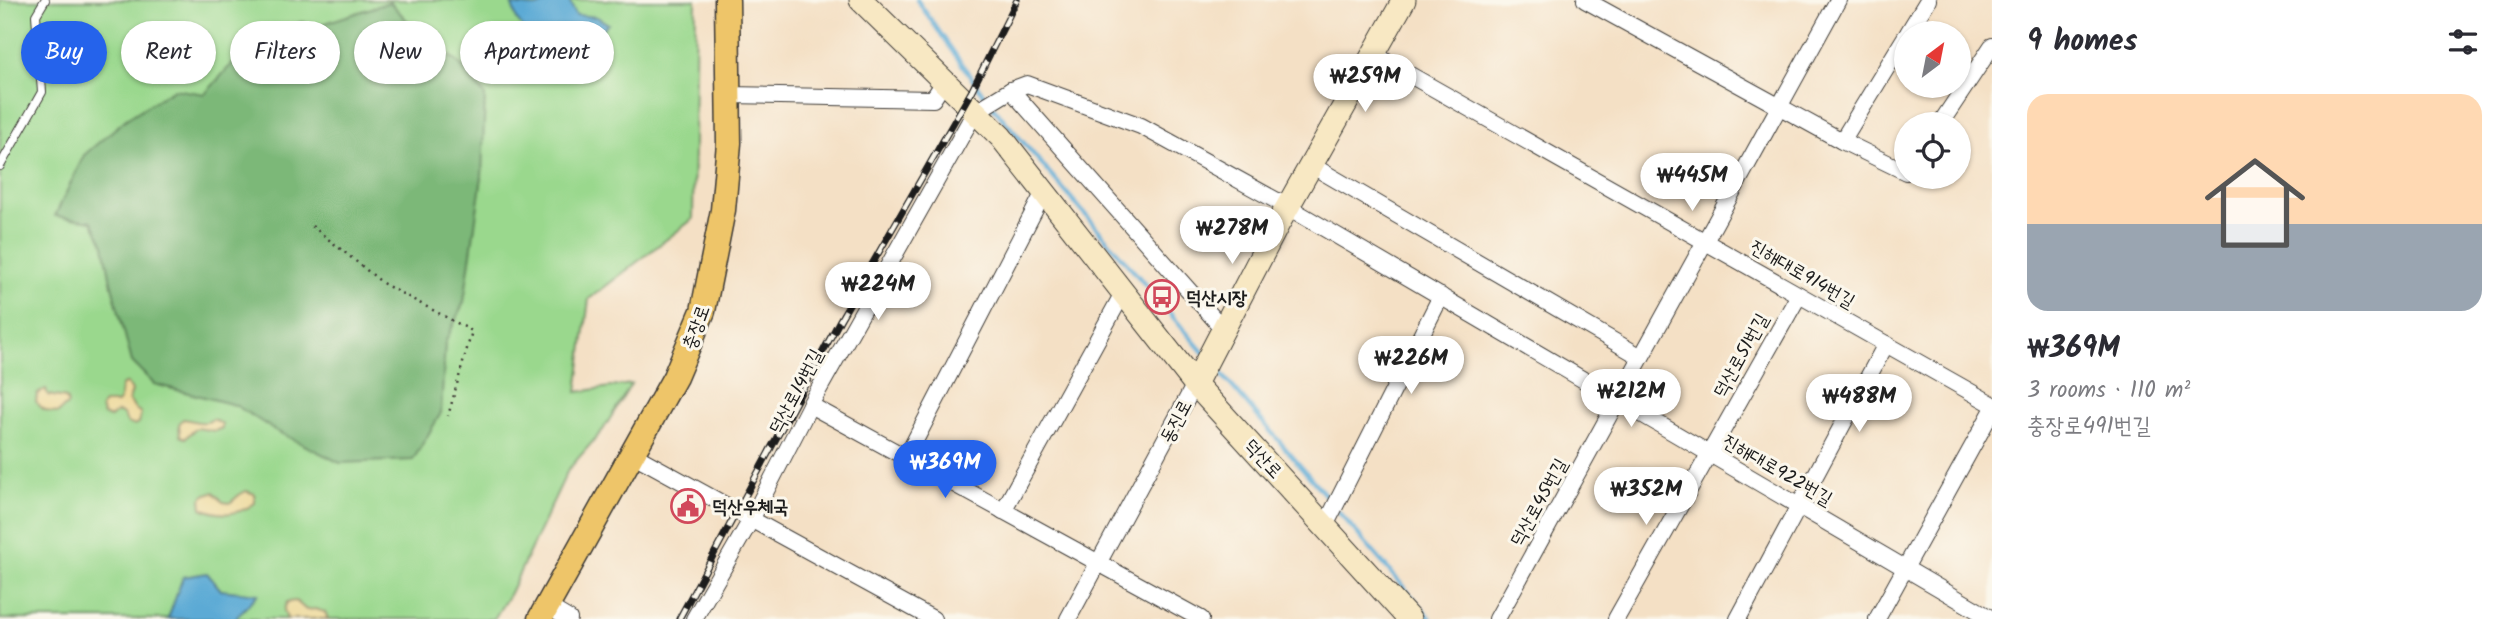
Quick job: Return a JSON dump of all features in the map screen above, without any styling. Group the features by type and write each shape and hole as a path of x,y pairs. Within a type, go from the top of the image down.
{"main road":[{"name":"충장로","path":"543,613 681,365 703,311 723,210 729,143 727,0"}],"street":[{"name":"덕산로","path":"861,0 1001,137 1195,384 1409,619"},
{"name":"동진로","path":"1068,619 1284,214 1404,0"},
{"path":"1585,0 1842,141 1894,166"},
{"name":"덕산로45번길","path":"1497,619 1838,0"},
{"path":"1915,21 1928,0"},
{"name":"진해대로914번길","path":"1373,54 1992,404"},
{"path":"1949,112 1990,54"},
{"path":"1842,141 1894,56"},
{"path":"728,94 933,99 944,82"},
{"name":"진해대로922번길","path":"1011,90 1027,84 1141,126 1284,214 1441,296 1992,619"},
{"path":"975,112 1011,90 1224,330"},
{"name":"덕산로14번길","path":"694,619 752,518 810,405 975,112"},
{"path":"1311,165 1641,357"},
{"path":"906,458 1044,192"},
{"path":"1003,511 1123,293"},
{"name":"덕산로51번길","path":"1616,619 1799,295"},
{"path":"1325,526 1441,296"},
{"path":"1738,619 1886,344"},
{"path":"810,405 1201,619"},
{"path":"1877,619 1992,411"},
{"path":"632,454 933,619"},
{"path":"543,613 569,619"}],"lane":[{"path":"0,166 42,92 36,15 45,0"}],"path":[{"path":"312,226 384,284 472,331 448,416"}],"green space":[{"path":"0,0 696,0 693,219 589,299 577,392 631,384 603,430 568,470 510,593 494,619 0,619"},
{"path":"390,2 408,21 354,21 354,84 446,84 446,53 460,64 460,84 476,84 485,95 482,177 464,302 445,343 441,413 413,460 340,463 276,431 235,405 154,384 132,362 104,245 92,221 55,216 84,155 126,119 174,89 205,94 230,66 230,84 340,84 340,21 331,21"}],"sand":[{"path":"127,383 132,391 129,400 141,413 139,423 133,425 127,423 124,415 117,412 110,418 103,415 101,407 104,403 117,403 121,386"},
{"path":"46,389 48,395 66,398 68,404 58,413 46,410 36,402 37,394"},
{"path":"183,419 202,422 213,419 222,424 222,428 215,431 197,428 185,438 180,436 179,424"},
{"path":"246,491 255,494 255,503 242,510 222,514 202,508 201,499 206,494 214,492 223,502 230,503"},
{"path":"296,601 306,610 325,612 328,619 287,619 284,610 287,602"}],"water":[{"path":"555,0 569,0 576,15 597,17 603,21 518,21 512,5 536,7"},
{"path":"207,573 221,590 258,594 235,619 168,619 183,577"}],"waterway":[{"path":"917,0 987,100"},
{"path":"992,106 1203,352"},
{"path":"1213,364 1333,504"},
{"path":"1338,511 1431,619"}],"railway":[{"path":"679,619 840,320 971,92 1017,0"}],"place":[{"name":"덕산시장","path":"1162,297"},
{"name":"덕산우체국","path":"688,506"}]}
